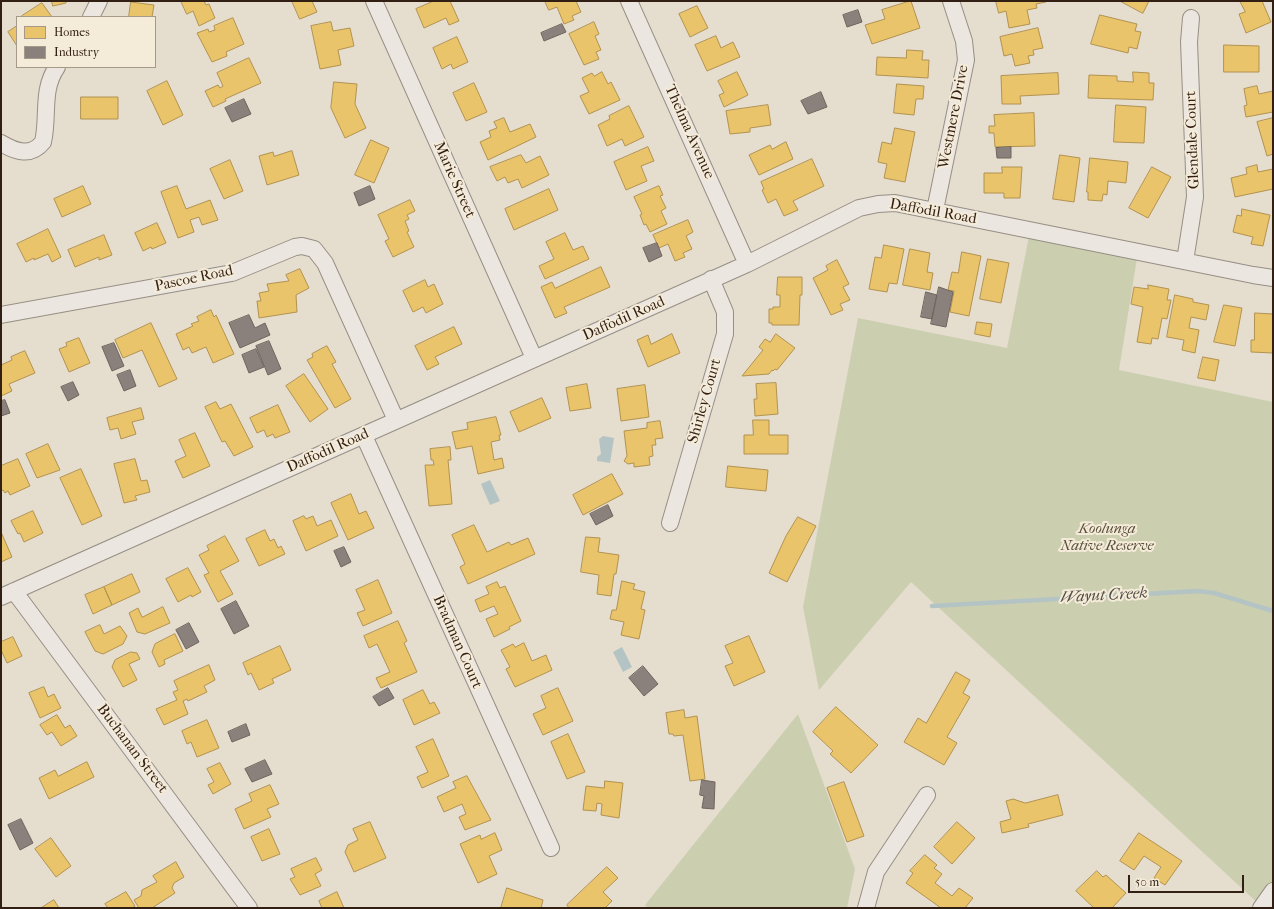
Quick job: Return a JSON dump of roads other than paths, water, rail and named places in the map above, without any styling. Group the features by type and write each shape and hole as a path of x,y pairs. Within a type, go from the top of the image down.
{"street":[{"path":"92,16 99,1"},
{"name":"Marie Street","path":"374,1 534,358"},
{"name":"Thelma Avenue","path":"629,1 747,264"},
{"name":"Westmere Drive","path":"935,210 966,60 964,41 951,1"},
{"name":"Glendale Court","path":"1185,262 1195,197 1189,42 1191,18"},
{"path":"1,143 11,149 27,152 34,150 43,142 47,87 50,78 56,68"},
{"name":"Daffodil Road","path":"7,594 747,264 859,208 878,204 895,203 1253,276 1273,278"},
{"name":"Pascoe Road","path":"1,315 232,273 295,247 308,247 314,249 325,263 396,420"},
{"name":"Shirley Court","path":"670,523 725,334 725,312 711,279"},
{"name":"Bradman Court","path":"364,436 551,848"},
{"name":"Buchanan Street","path":"7,594 249,908"},
{"path":"866,908 876,872 928,794"},
{"path":"1261,908 1273,891"}],"waterway":[{"name":"Wayut Creek","path":"932,606 1198,591 1214,593 1273,611"}],"park label":[{"name":"Koolunga Native Reserve","path":"1107,538"}]}
